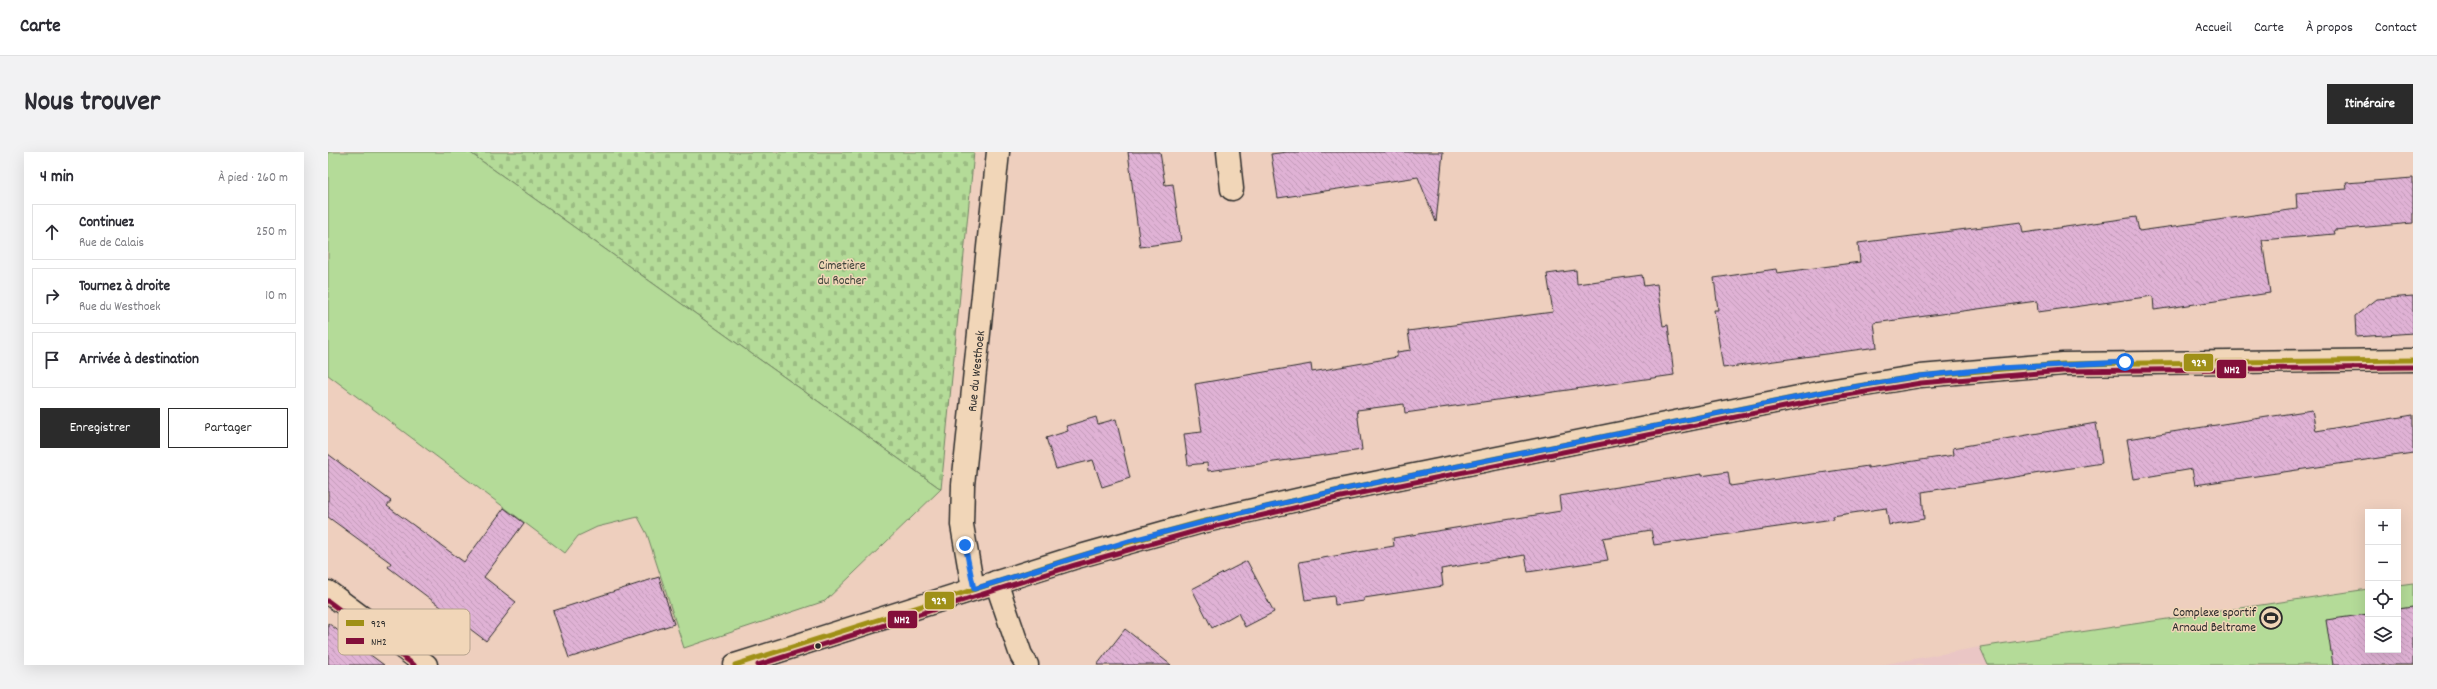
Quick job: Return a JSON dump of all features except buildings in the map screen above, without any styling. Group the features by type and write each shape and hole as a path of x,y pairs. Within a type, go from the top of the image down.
{"street":[{"name":"Rue du Westhoek","path":"974,589 962,525 963,485 998,152"},
{"path":"1228,152 1232,189"},
{"path":"735,665 1129,541 1263,507 1766,404 1877,383 1990,369 2063,364 2413,360"},
{"path":"996,582 1021,655 1027,665"},
{"path":"328,592 351,609"},
{"path":"413,655 426,665"}],"shaded area":[{"path":"1980,647 1988,665 1880,665"}],"green space":[{"path":"328,152 469,152 941,489 825,601 684,648 647,534 638,517 597,527 578,536 565,553 328,375"},
{"name":"Cimetière du Rocher","path":"469,152 974,152 941,489"},
{"name":"Complexe sportif Arnaud Beltrame","path":"2413,583 2413,665 1988,665 1980,647 2365,589 2365,653 2401,653 2401,585"}],"transit line":[{"name":"929","path":"735,665 1073,558 1201,522 1340,490 1828,391 1920,376 2063,364 2413,360"},
{"name":"NH2","path":"758,665 1075,565 1203,529 1341,497 1829,398 1921,383 2063,371 2413,367"},
{"name":"NH2","path":"328,601 339,609"},
{"name":"NH2","path":"401,655 414,665"}],"place":[{"name":"Complexe sportif Arnaud Beltrame","path":"2271,618"}],"route":[{"path":"965,545 974,589 1129,541 1236,514 1340,490 1828,391 1920,376 1998,368 2125,362"}]}
